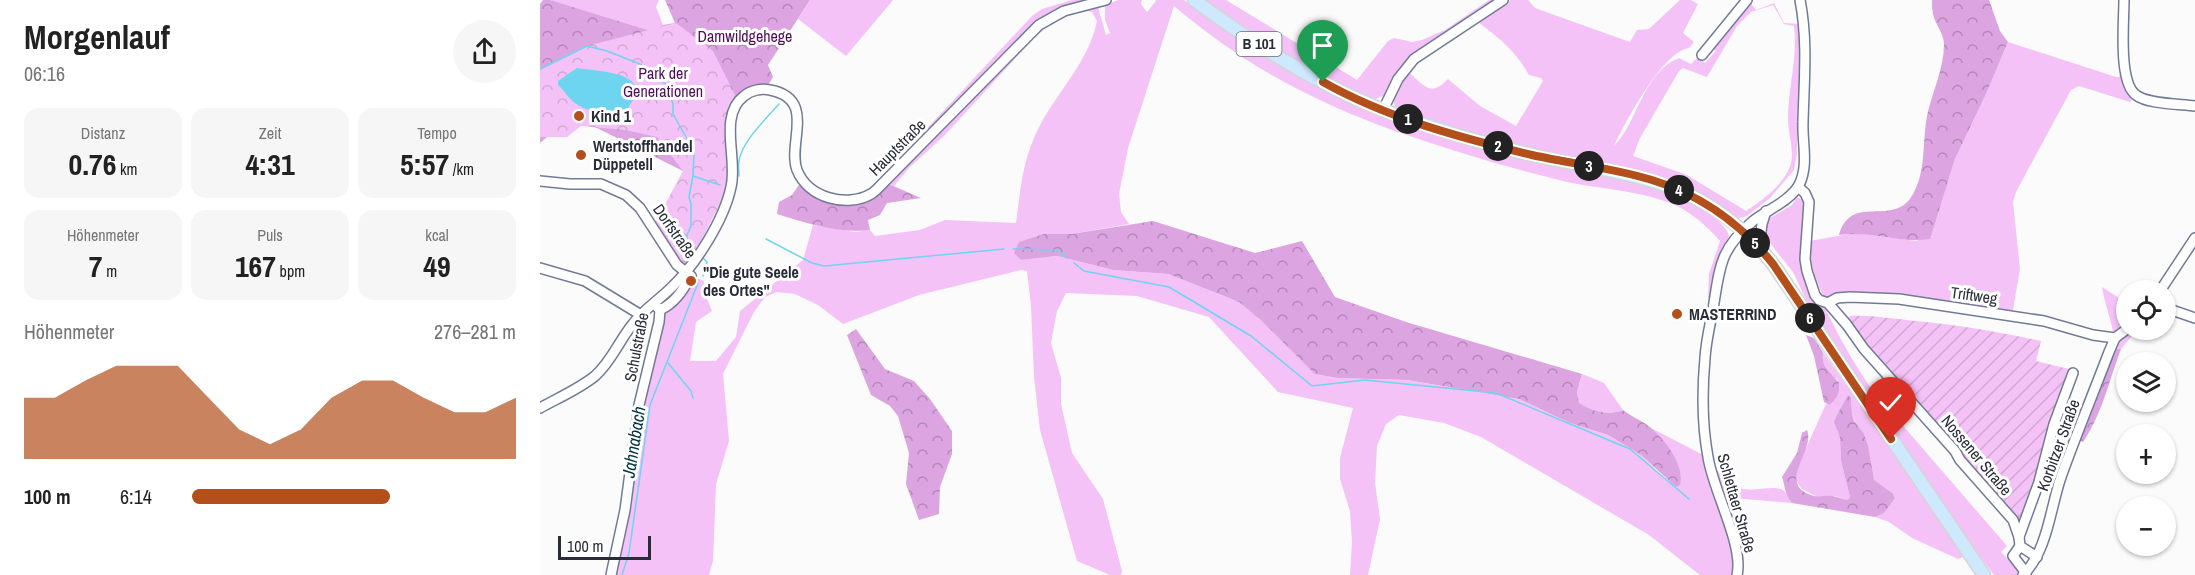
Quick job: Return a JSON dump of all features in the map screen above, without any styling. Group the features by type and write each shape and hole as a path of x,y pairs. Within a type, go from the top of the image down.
{"main road":[{"name":"B 101","path":"1194,0 1234,29 1309,74 1383,110 1510,150 1651,179 1697,199 1743,231 1773,264 1984,575"}],"street":[{"name":"Hauptstraße","path":"657,307 668,306 691,276 686,272 711,233 731,187 733,165 731,116 738,102 745,95 765,89 785,96 793,104 798,118 795,155 799,174 807,186 822,195 846,201 858,199 871,194 884,182 1039,25 1064,10 1106,0"},
{"path":"1383,110 1398,79 1414,59 1503,0"},
{"path":"1702,55 1747,0"},
{"path":"1759,247 1766,211 1792,194 1804,173 1805,53 1800,0"},
{"path":"2124,0 2125,72 2129,87 2135,95 2151,101 2195,106"},
{"name":"Dorfstraße","path":"540,181 600,184 626,195 640,208 677,265 686,272"},
{"name":"Nossener Straße","path":"1798,186 1805,192 1809,202 1805,246 1807,271 1815,295 1819,300 1828,303 1863,349 1955,451 1960,460 2013,520 2020,542"},
{"name":"Schlettaer Straße","path":"1737,575 1739,565 1737,550 1707,457 1703,405 1705,356 1718,271 1726,251 1743,231 1766,211"},
{"path":"2167,280 2195,238"},
{"path":"540,268 585,280 641,315"},
{"name":"Triftweg","path":"1828,303 1837,298 1850,297 1899,299 2044,321 2115,339"},
{"path":"540,408 595,376 632,325 641,315 657,307"},
{"name":"Schulstraße","path":"611,575 626,510 639,405 659,322 657,307"},
{"path":"2176,311 2195,318"},
{"name":"Korbitzer Straße","path":"2025,574 2037,557 2062,473 2115,339"},
{"path":"2025,574 2013,556 2020,542 2054,424 2073,372"},
{"path":"2020,542 2037,557"}],"green space":[{"path":"543,0 550,0 651,31 663,25 675,23 665,0 810,0 768,65 773,77 767,87 752,88 683,171 589,124 553,132 540,143 540,4"},
{"name":"Damwildgehege","path":"549,0 659,0 656,7 663,25 651,31"},
{"path":"810,0 893,0 846,56 798,19"},
{"path":"1072,0 1096,0 1106,35 1110,33 1105,20 1105,5 1118,0 1142,0 1141,4 1147,12 1155,0 1184,0 1341,97 1664,190 1702,209 1721,223 1729,237 1716,266 1711,297 1708,298 1709,274 1720,241 1684,210 1644,195 1563,181 1497,164 1358,117 1302,91 1250,62 1174,6 1128,148 1119,194 1121,212 1129,224 1071,234 1044,234 1020,260 1057,256 1113,270 1168,274 1239,302 1339,378 1407,380 1519,399 1570,423 1608,435 1641,455 1669,483 1670,450 1651,428 1707,457 1711,471 1723,473 1738,487 1780,489 1785,492 1792,503 1733,498 1720,500 1737,550 1737,575 1700,575 1649,535 1481,437 1444,423 1399,415 1386,424 1377,446 1375,483 1380,519 1368,575 1350,575 1352,542 1350,511 1340,479 1340,458 1353,408 1278,392 1209,317 1137,296 1066,293 1057,311 1051,343 1061,378 1061,404 1072,453 1103,499 1122,571 1121,575 1110,575 1077,561 1040,430 1027,271 1021,270 919,295 843,324 818,305 795,294 777,292 765,297 754,312 723,374 729,441 716,484 713,561 709,575 611,575 660,310 691,276 704,281 704,291 712,311 696,322 690,361 716,361 736,337 740,311 803,260 813,225 855,232 870,230 875,236 920,230 945,220 1016,223 1022,180 1030,148 1041,123 1086,52 1097,21 1092,12 1069,15 1049,25 894,186 884,182 860,195 876,183 1032,16 1042,9"},
{"path":"1202,0 1226,0 1357,80 1388,41 1394,38 1412,42 1422,40 1445,30 1489,0 1497,0 1411,56 1402,66 1386,95 1375,99 1307,68"},
{"path":"1510,0 1528,0 1535,8 1630,42 1637,30 1649,29 1680,0 1691,0 1698,4 1683,33 1694,42 1689,48 1678,52 1656,75 1635,106 1614,146 1629,124 1649,86 1667,65 1679,58 1691,64 1698,57 1705,63 1715,52 1713,44 1749,1 1756,10 1774,3 1784,23 1801,24 1802,81 1797,113 1797,154 1794,170 1770,198 1747,216 1739,218 1705,196 1658,176 1474,136 1397,109 1393,100 1394,95 1407,71 1423,85 1432,89 1442,85 1448,79 1480,106 1516,126 1543,81 1541,78 1529,75 1513,52 1478,22","holes":["1773,5 1784,24 1794,26 1795,38 1788,119 1792,157 1785,176 1770,193 1746,211 1687,175 1633,156 1640,138 1679,71 1683,68 1707,77 1737,26 1751,12"]},
{"path":"1932,0 1989,0 2000,31 2008,42 1955,159 1930,239 1908,240 1863,234 1839,235 1844,223 1859,213 1887,211 1905,204 1917,186 1922,165 1927,116 1943,53 1944,40 1934,18"},
{"name":"Park der Generationen","path":"676,23 713,51 735,95 728,132 729,186 702,239 684,265 655,223 683,171 657,137 625,130 581,126 567,137 540,137 540,70 587,46"},
{"path":"2008,42 2116,77 2119,77 2122,70 2135,95 2130,102 2079,86 2071,90 2016,192 2013,202 2020,269 2012,316 1899,299 1824,298 1811,263 1810,241 1854,233 1917,241 1939,209 1955,159"},
{"path":"803,179 814,191 858,199 884,182 921,198 887,203 880,215 868,220 870,230 834,229 777,214 779,202 792,195"},
{"path":"1797,197 1804,201 1802,227 1813,299 1825,308 1859,371 1873,391 2007,546 2001,552 2016,567 2018,575 1994,575 1941,504 1811,310 1793,272 1766,238 1765,224 1768,219 1792,205"},
{"path":"1153,221 1255,253 1302,241 1335,297 1406,322 1582,374 1577,392 1579,403 1600,412 1612,413 1623,410 1645,423 1668,446 1677,461 1681,477 1680,485 1676,487 1641,455 1608,435 1570,423 1519,399 1407,380 1339,378 1315,374 1261,320 1239,302 1168,274 1113,270 1057,256 1021,260 1014,253 1019,242 1044,234 1071,234"},
{"path":"2102,287 2116,296 2116,340 2129,340 2121,349 2114,349 2113,334"},
{"path":"1850,316 1947,325 2041,341 2036,361 2073,370 2029,512 2015,529 1843,320"},
{"path":"856,329 885,369 914,381 930,399 952,431 952,454 940,487 939,514 919,520 906,484 909,453 898,416 890,406 871,395 847,335"},
{"path":"1806,335 1814,338 1823,352 1827,370 1839,383 1837,395 1829,405 1824,402 1814,356"},
{"path":"2114,349 2121,349 2120,352 2116,352 2116,363 2090,431 2083,442 2077,439"},
{"path":"1823,352 1934,511 1963,557 1958,559 1912,538 1889,522 1875,517 1878,515 1874,481 1852,413 1851,398 1841,409 1837,431 1840,437 1841,461 1850,497 1847,500 1835,496 1815,496 1801,488 1796,480 1798,466 1826,404 1829,405 1838,380 1826,368"},
{"path":"1582,374 1604,383 1623,410 1612,413 1600,412 1579,403 1577,392"},
{"path":"1848,395 1851,398 1854,421 1864,434 1868,446 1874,480 1892,493 1895,498 1884,513 1875,517 1792,503 1782,477 1797,453 1802,433 1807,430 1808,438 1799,467 1797,484 1803,491 1814,496 1833,496 1847,500 1850,497 1841,461 1840,438 1834,422"}],"water":[{"path":"577,68 604,71 624,76 631,81 635,86 635,94 626,111 606,113 593,111 573,101 558,85 558,81"}],"waterway":[{"path":"540,69 587,46 640,64 667,85 673,104 673,114 694,151 689,197 691,226 687,235 687,244 697,253"},
{"path":"739,176 741,153 755,131 779,104"},
{"path":"693,176 720,185"},
{"path":"766,239 812,263 824,266 1004,249"},
{"path":"1013,249 1058,250 1067,258"},
{"path":"703,258 707,262 703,276"},
{"path":"1074,263 1084,271 1169,287 1251,336 1312,386 1365,380 1496,393 1630,449 1689,499"},
{"name":"Jahnabach","path":"622,575 629,553 650,405 698,283"},
{"path":"668,363 691,391 693,398"}],"place":[{"name":"Kind 1","path":"579,116"},
{"name":"Wertstoffhandel Düppetell","path":"581,155"},
{"name":"\"Die gute Seele des Ortes\"","path":"691,281"},
{"name":"MASTERRIND","path":"1677,314"}],"route":[{"path":"1323,82 1383,110 1438,129 1510,150 1651,179 1680,190 1710,206 1751,238 1773,264 1891,439"}]}
